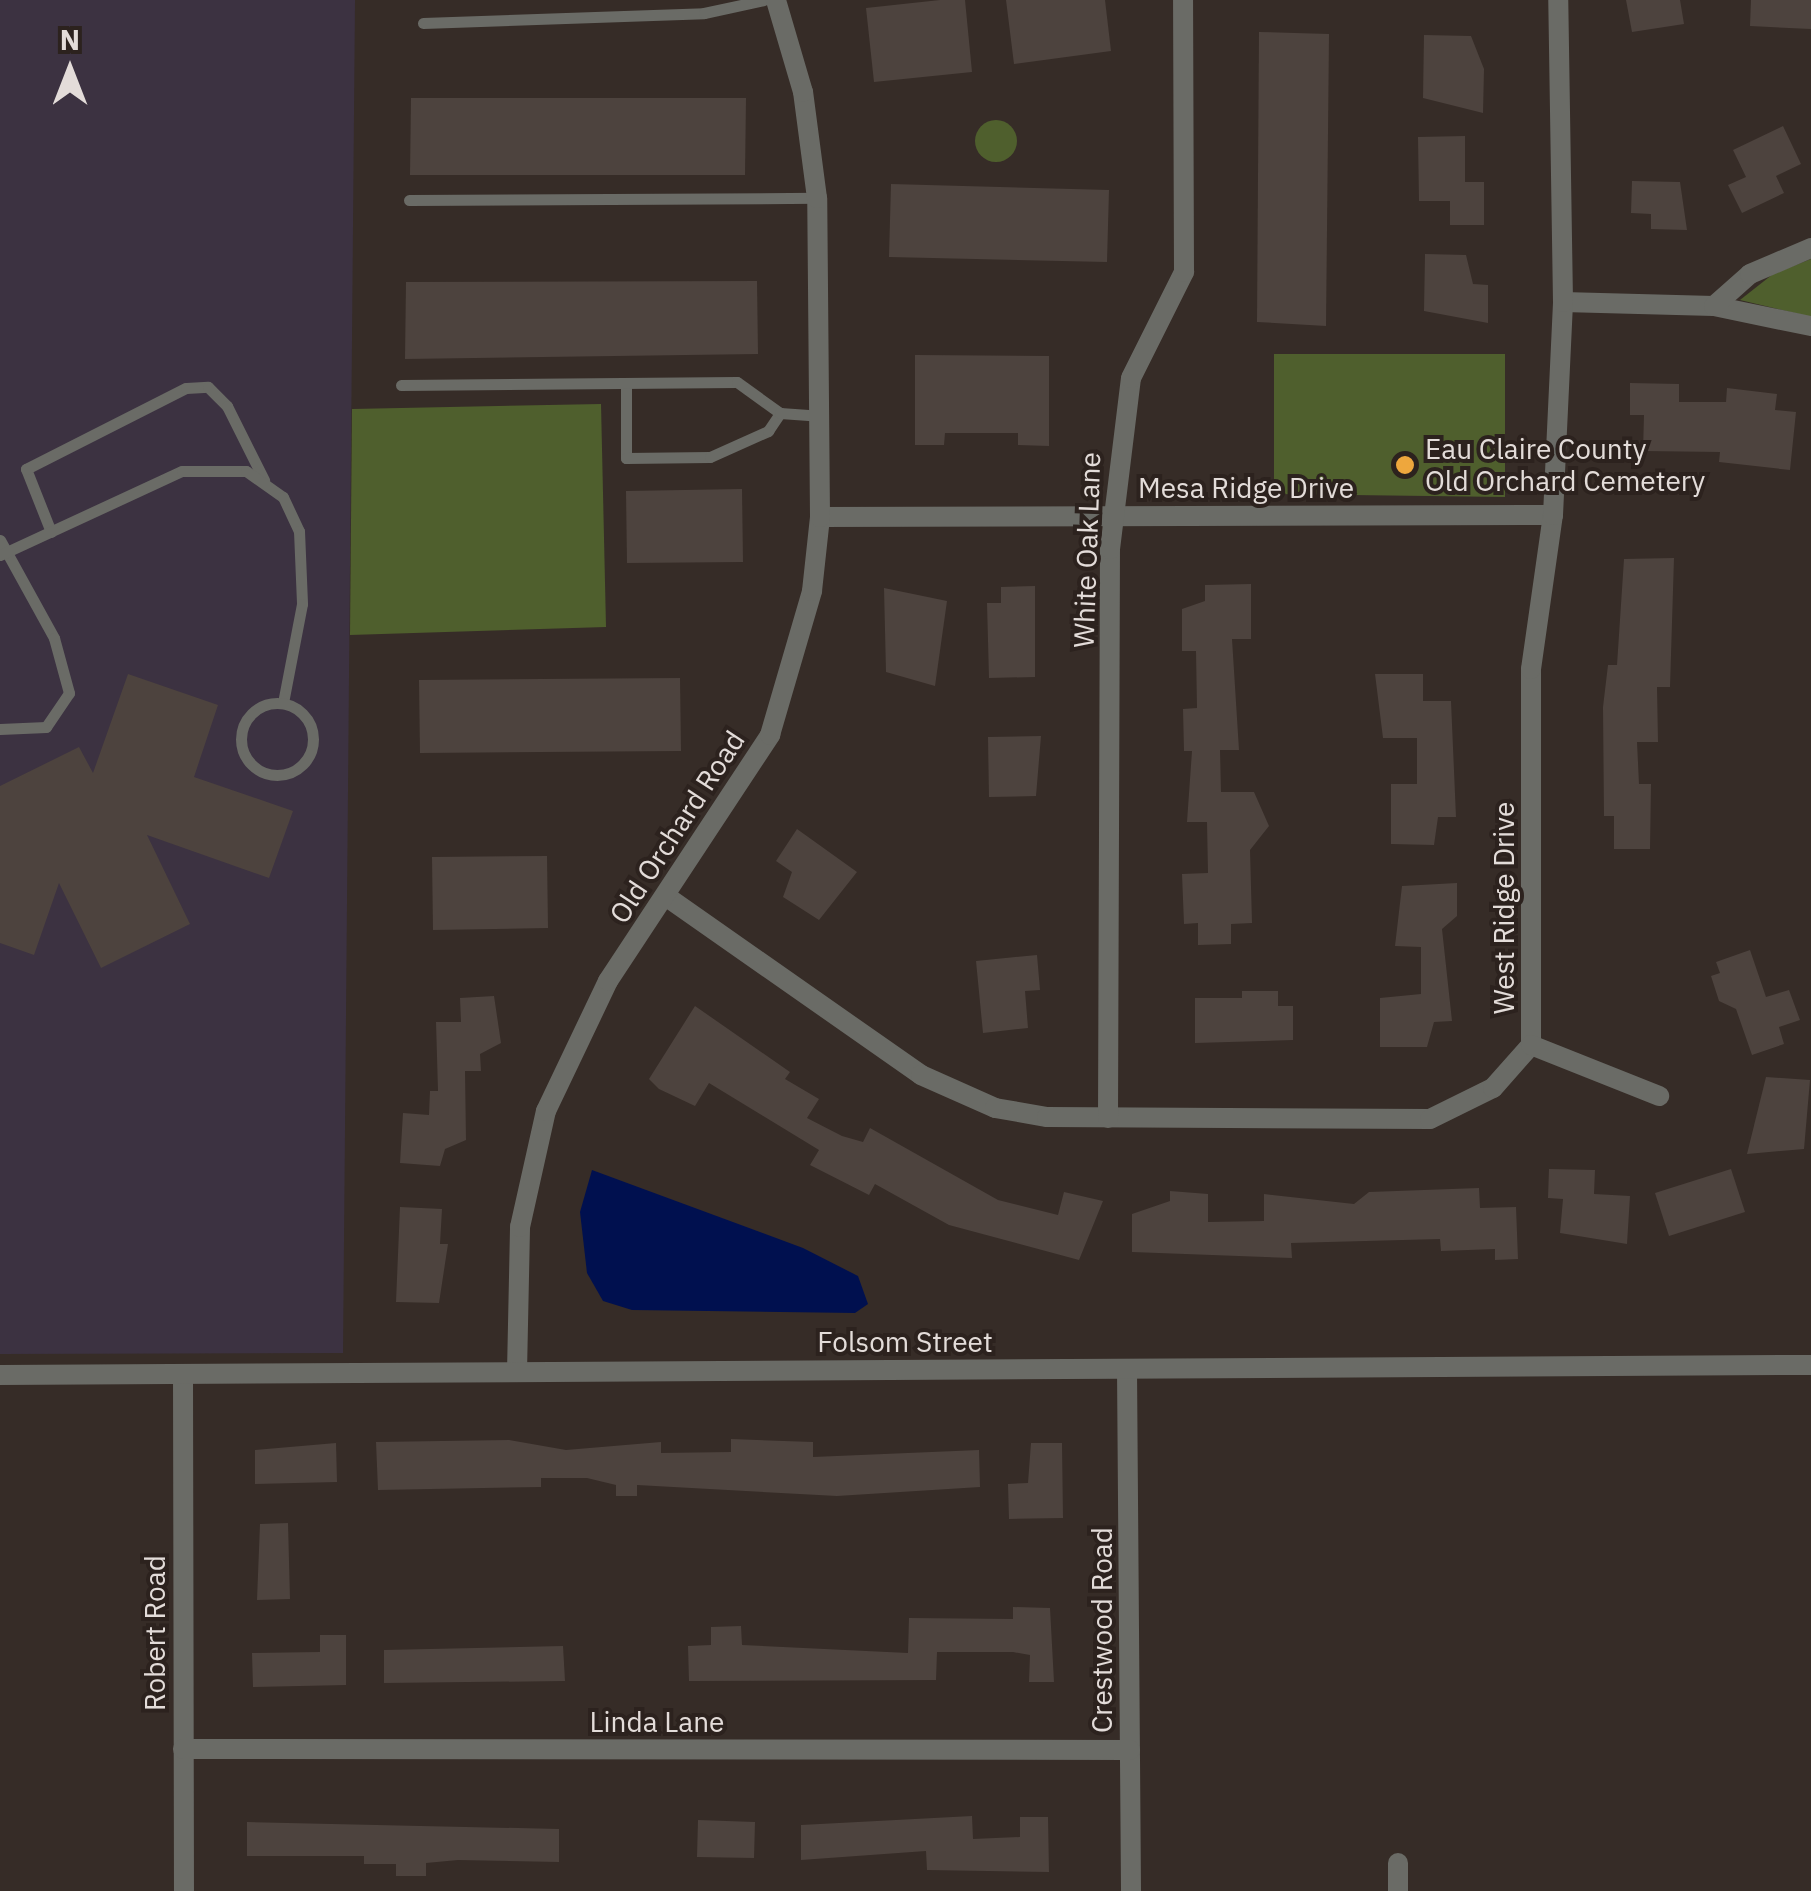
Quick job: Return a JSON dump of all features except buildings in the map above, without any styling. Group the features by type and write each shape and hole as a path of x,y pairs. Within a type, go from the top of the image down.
{"street":[{"name":"Old Orchard Road","path":"517,1372 520,1227 546,1111 598,997 668,897 770,735 794,673 820,517 817,198 803,92 776,0"},
{"name":"White Oak Lane","path":"1108,1118 1113,516 1130,378 1177,298 1186,256 1183,0"},
{"name":"West Ridge Drive","path":"668,897 954,1092 995,1108 1108,1118 1430,1119 1492,1088 1531,1045 1532,669 1553,516 1564,302 1558,0"},
{"path":"1714,306 1750,274 1811,248"},
{"path":"1564,302 1714,306 1811,326"},
{"name":"Mesa Ridge Drive","path":"820,517 1553,516"},
{"path":"1531,1045 1659,1096"},
{"name":"Folsom Street","path":"0,1375 1811,1365"},
{"name":"Crestwood Road","path":"1127,1369 1131,1891"},
{"name":"Robert Road","path":"182,1375 184,1891"},
{"name":"Linda Lane","path":"183,1749 1130,1750"},
{"path":"1398,1863 1398,1891"}],"lane":[{"path":"423,23 704,14 764,0"},
{"path":"409,200 817,198"},
{"path":"401,385 736,382 780,413 819,416"},
{"path":"626,383 626,458 710,456 768,430 780,413"},
{"path":"50,532 26,469 186,388 208,387 228,406 264,482 299,531 302,604 283,702"},
{"path":"0,729 46,727 69,693 54,638 2,550 200,466 264,482"},
{"path":"283,702 304,714 313,746 292,773 268,774 248,761 240,738 259,707 283,702"}],"shaded area":[{"path":"0,0 355,0 343,1353 0,1354"},
{"path":"592,1170 803,1248 858,1276 868,1304 855,1313 632,1310 603,1301 587,1273 580,1212"}],"green space":[{"path":"996,120 1011,126 1017,141 1011,156 996,162 981,156 975,141 981,126"},
{"path":"1811,259 1811,317 1740,300 1773,274"},
{"path":"1274,354 1505,354 1505,497 1274,494"},
{"path":"601,404 606,627 350,635 352,409"}],"place":[{"name":"Eau Claire County Old Orchard Cemetery","path":"1405,465"}]}
